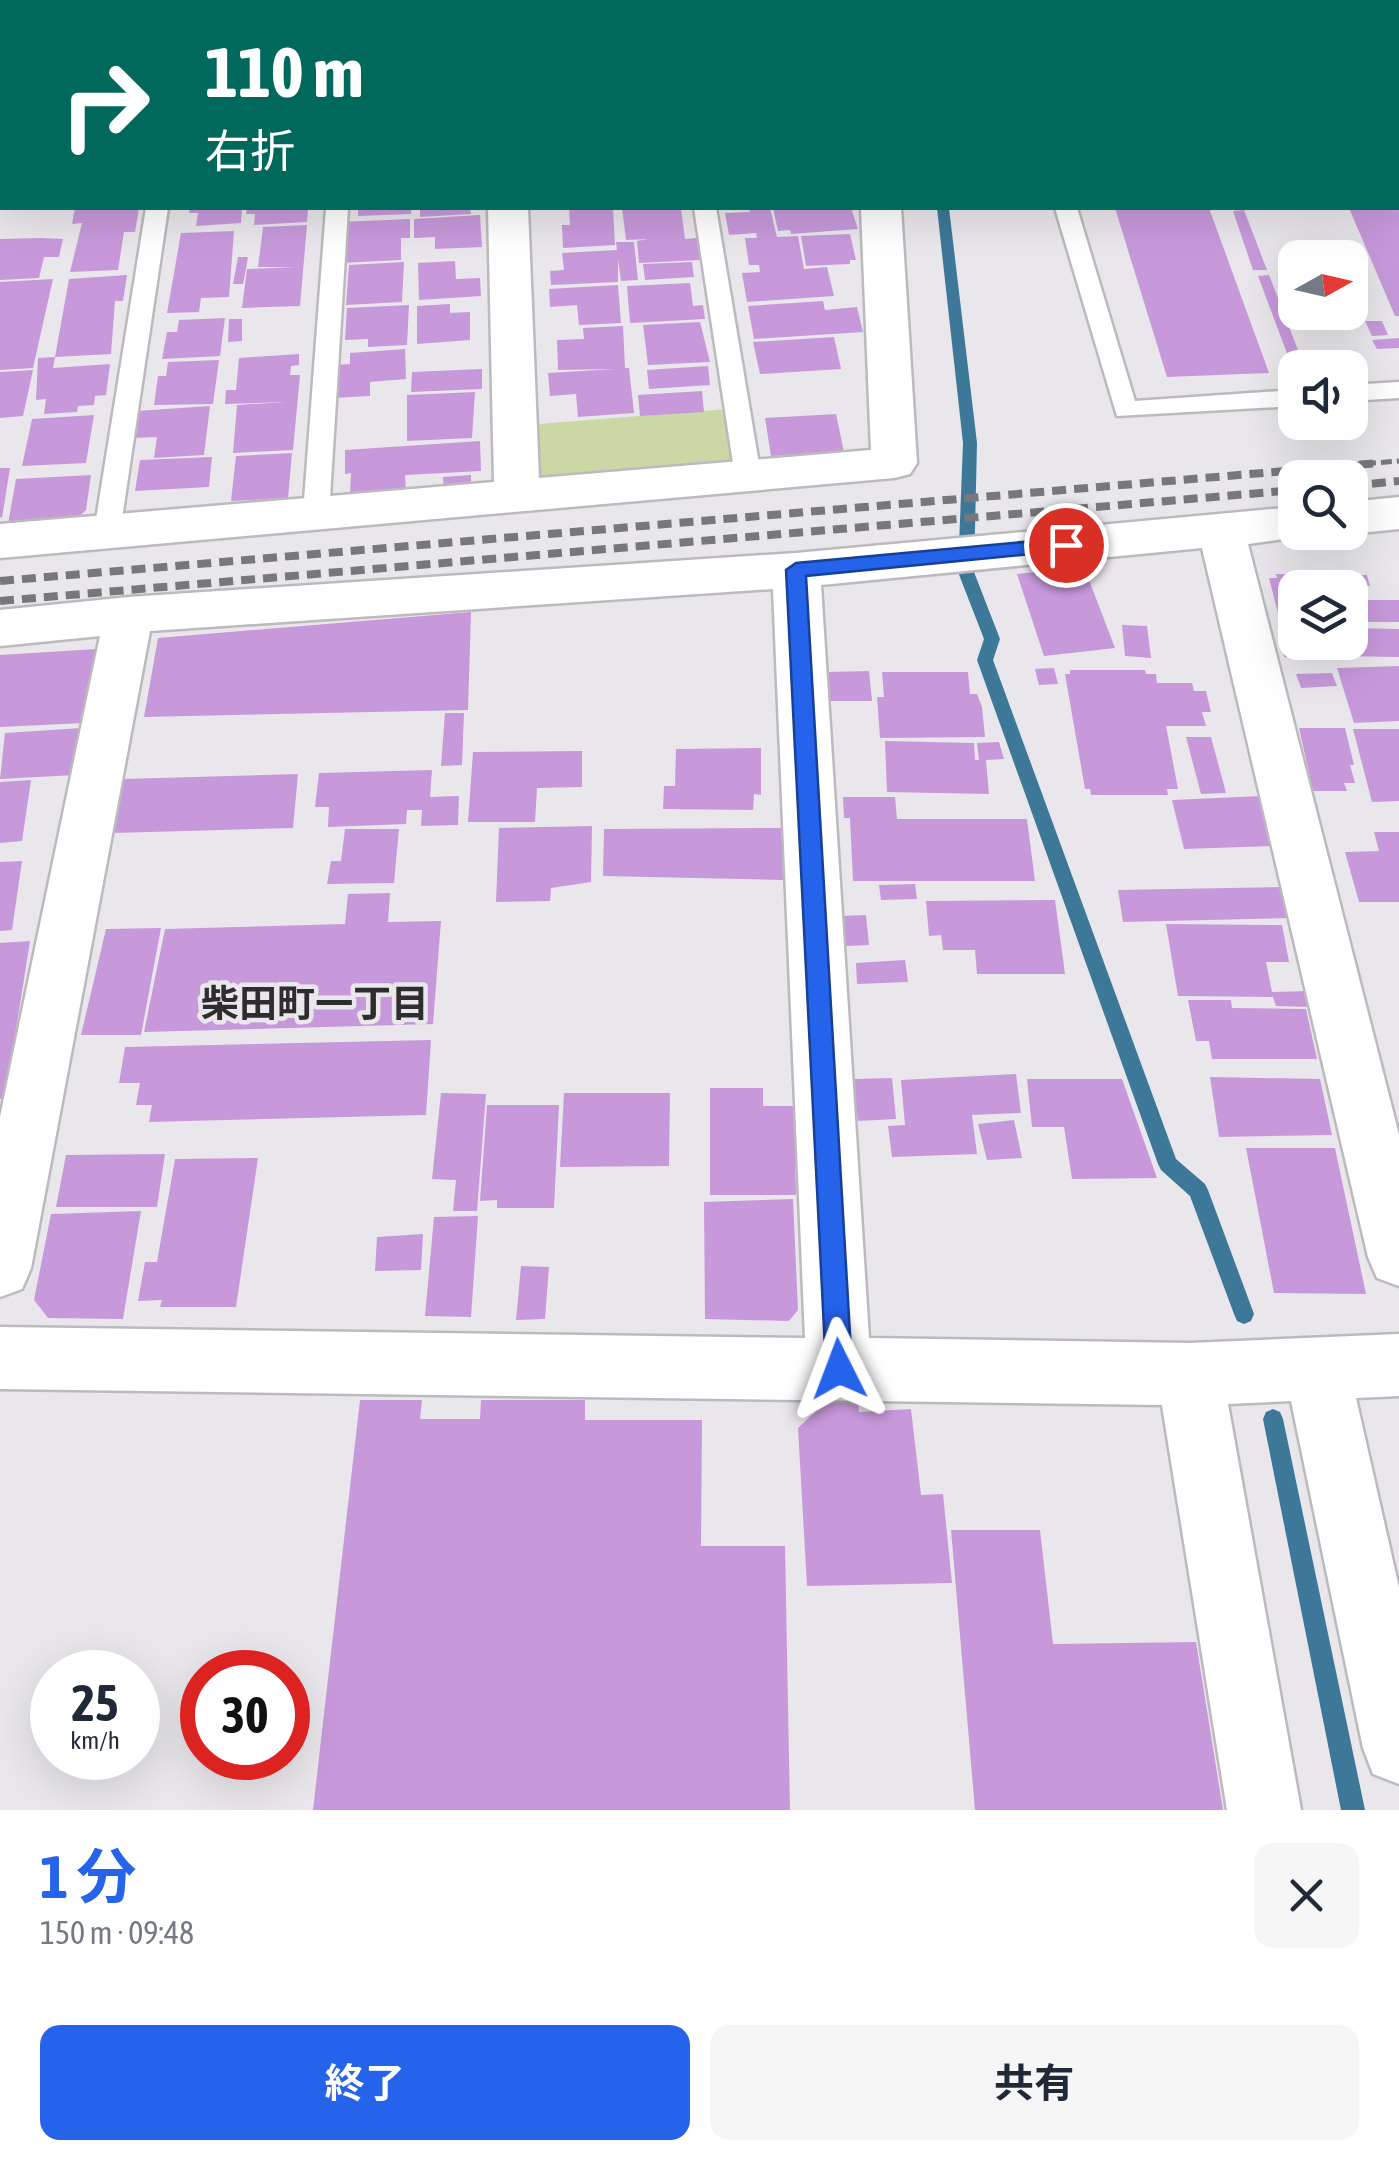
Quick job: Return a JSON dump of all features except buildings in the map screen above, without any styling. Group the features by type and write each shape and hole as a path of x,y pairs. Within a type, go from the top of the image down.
{"street":[{"path":"508,210 517,495"},
{"path":"0,541 894,463 881,210"},
{"path":"1368,516 1399,513"},
{"path":"0,628 129,615 796,570 1278,525"},
{"path":"1221,530 1399,1257"},
{"path":"796,570 839,1369"},
{"path":"0,1268 129,615"},
{"path":"0,1358 1190,1374 1399,1365"},
{"path":"1316,1367 1399,1748"},
{"path":"1190,1374 1264,1810"}],"lane":[{"path":"107,532 157,210"},
{"path":"316,514 336,210"},
{"path":"705,210 748,476"},
{"path":"1067,210 1126,410 1278,399"},
{"path":"1368,392 1399,390"}],"green space":[{"path":"727,409 733,463 557,486 527,477 526,425"}],"waterway":[{"path":"943,210 970,443 966,572 992,639 985,660 1168,1164 1198,1190 1244,1314"},
{"path":"1273,1419 1353,1810"}],"railway":[{"path":"1368,463 1399,461"},
{"path":"0,581 1379,463"},
{"path":"1368,484 1399,481"},
{"path":"0,601 1278,491"}],"district":[{"name":"柴田町一丁目","path":"315,1004"}],"route":[{"path":"839,1369 796,570 1066,545"}]}
